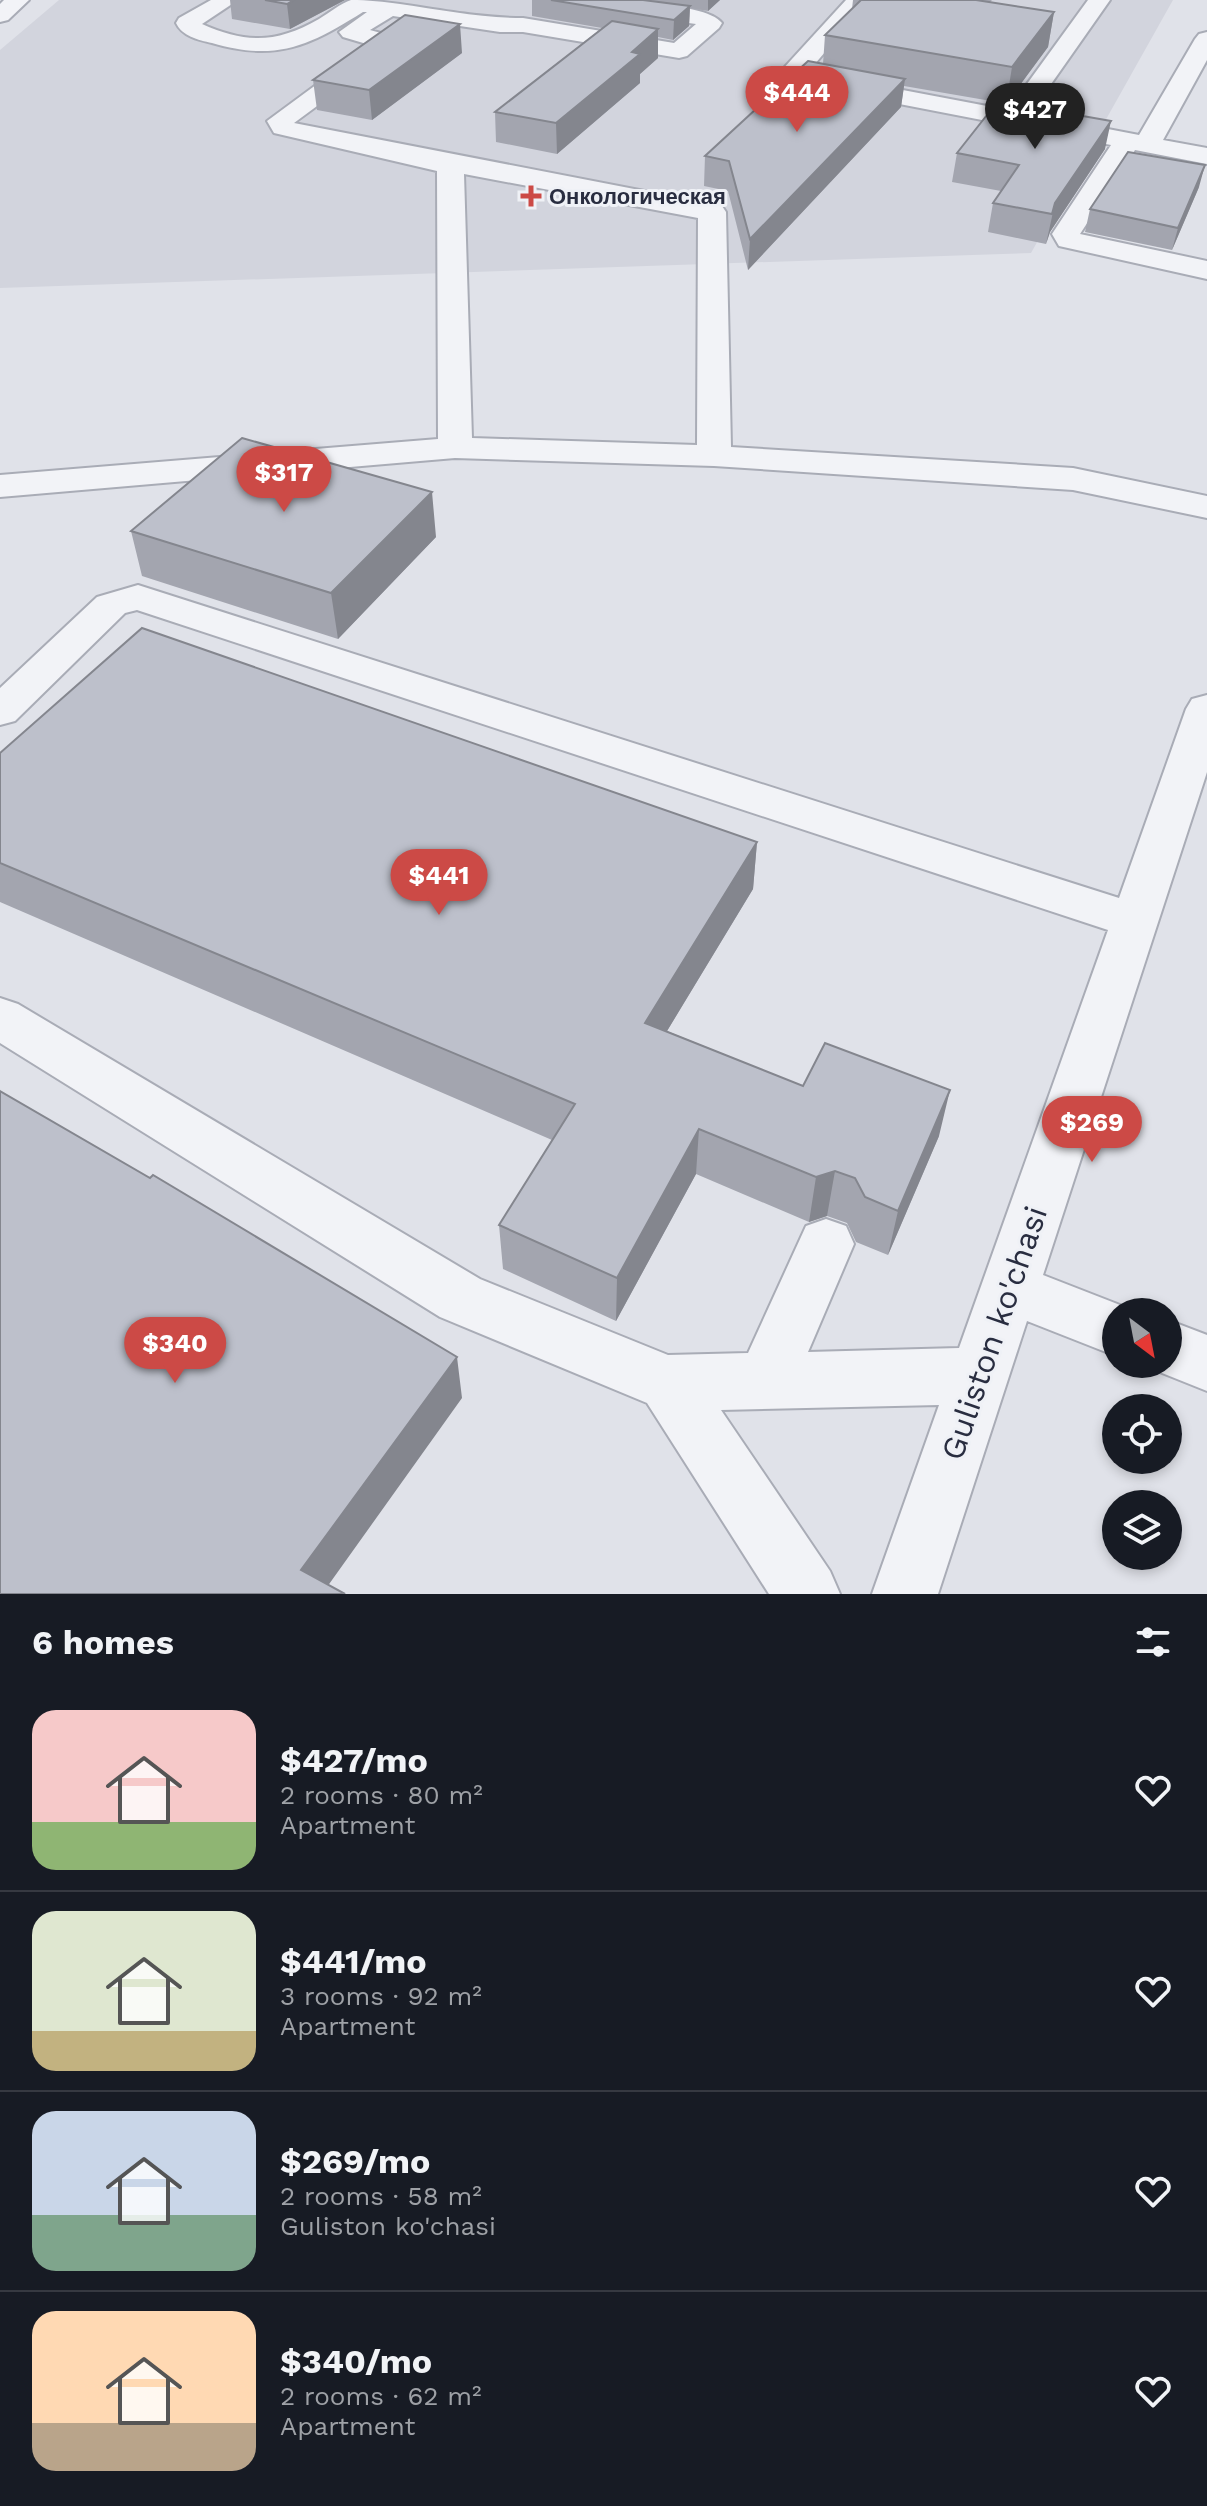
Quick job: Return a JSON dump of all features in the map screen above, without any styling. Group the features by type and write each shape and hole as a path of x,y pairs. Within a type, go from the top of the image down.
{"street":[{"path":"0,15 18,0"},
{"path":"227,0 187,23 188,26 203,35 267,47 285,44 371,5 500,25 523,25 679,51 711,23 701,18 572,0"},
{"path":"1013,121 1099,0"},
{"path":"855,4 793,71 800,78 1207,156"},
{"path":"371,5 351,32 380,40 385,45 280,121 283,128 443,162 712,212 714,456"},
{"path":"1207,39 1138,142 1066,234 1069,240 1207,270"},
{"path":"443,162 450,169 455,448"},
{"path":"0,486 455,448 714,456 1073,479 1207,507"},
{"path":"0,711 111,605 138,597 1134,921"},
{"name":"Guliston ko'chasi","path":"905,1594 1207,709"},
{"path":"0,1018 460,1298 668,1383 980,1376"},
{"path":"765,1381 826,1244"},
{"path":"1009,1288 1102,1324"},
{"path":"1182,1353 1207,1363"},
{"path":"668,1383 807,1594"}],"shaded area":[{"name":"Онкологическая","path":"59,0 1173,0 1031,253 0,288 0,50"}],"building":[{"path":"265,0 294,0 287,4"},
{"path":"551,0 643,0 690,6 674,20"},
{"path":"861,0 976,0 1054,12 1012,67 825,35"},
{"path":"405,15 460,24 369,90 313,80"},
{"path":"612,21 658,29 632,52 640,54 556,123 495,112"},
{"path":"808,61 905,79 750,239 729,161 705,156"},
{"path":"998,101 1111,121 1055,203 1052,214 993,203 1019,165 957,153"},
{"path":"1128,152 1205,165 1178,228 1090,209"},
{"path":"242,438 432,492 331,593 131,531"},
{"path":"142,628 757,842 645,1023 803,1086 825,1043 950,1090 898,1211 865,1197 855,1178 835,1171 816,1177 699,1129 617,1278 499,1225 575,1104 0,863 0,753"},
{"path":"0,1091 150,1178 153,1175 457,1357 301,1570 345,1594 0,1594"}],"place":[{"name":"Онкологическая","path":"531,196"}]}
